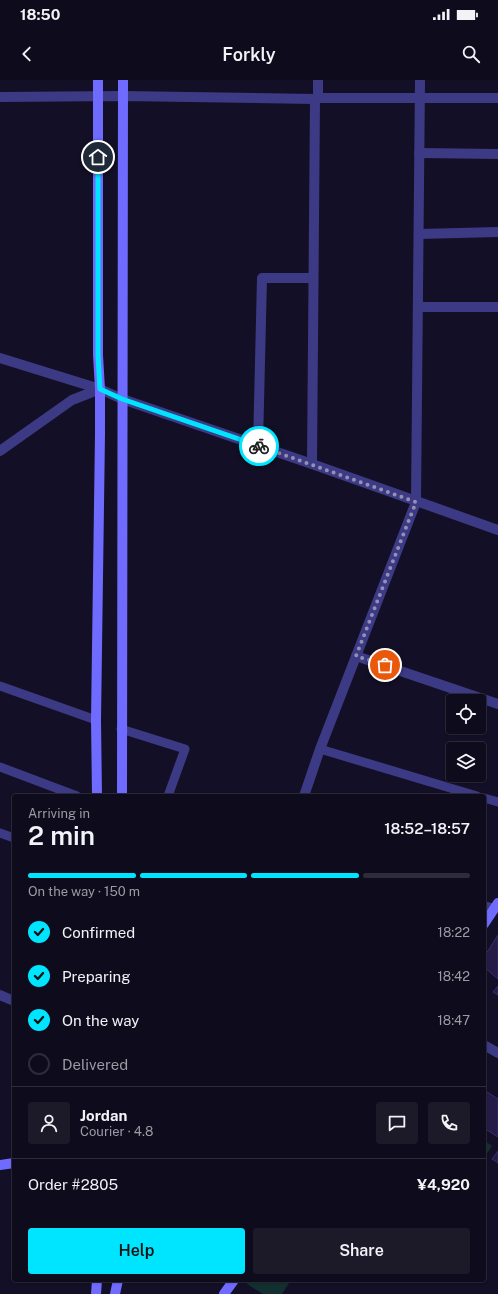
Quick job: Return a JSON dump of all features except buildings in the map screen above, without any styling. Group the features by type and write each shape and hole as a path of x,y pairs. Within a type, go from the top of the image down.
{"street":[{"path":"97,794 96,720 100,389 98,355 98,80"},
{"path":"122,794 123,80"},
{"path":"312,464 313,278 318,80"},
{"path":"305,794 320,749 416,502 420,80"},
{"path":"0,97 123,96 498,98"},
{"path":"419,153 498,154"},
{"path":"419,234 498,232"},
{"path":"258,446 262,278 313,278"},
{"path":"418,307 498,307"},
{"path":"0,358 100,389 122,399 498,530"},
{"path":"0,451 72,400 100,389"},
{"path":"356,656 498,704"},
{"path":"486,920 492,906"},
{"path":"0,995 12,1000"},
{"path":"486,1046 498,1054"},
{"path":"0,1165 12,1163"},
{"path":"96,1294 97,1282"},
{"path":"115,1294 118,1282"},
{"path":"224,1294 233,1282"}],"lane":[{"path":"0,686 96,720"},
{"path":"121,730 185,749 169,794"},
{"path":"320,749 470,794"},
{"path":"0,767 72,794"},
{"path":"486,799 498,802"},
{"path":"0,834 12,837"}],"green space":[{"path":"486,1142 492,1146 486,1155"},
{"path":"248,1282 290,1282 282,1294 263,1294 247,1284"}],"way so far":[{"path":"259,446 416,502 356,656 385,665"}],"route":[{"path":"98,157 98,355 100,389 122,399 259,446"}]}
